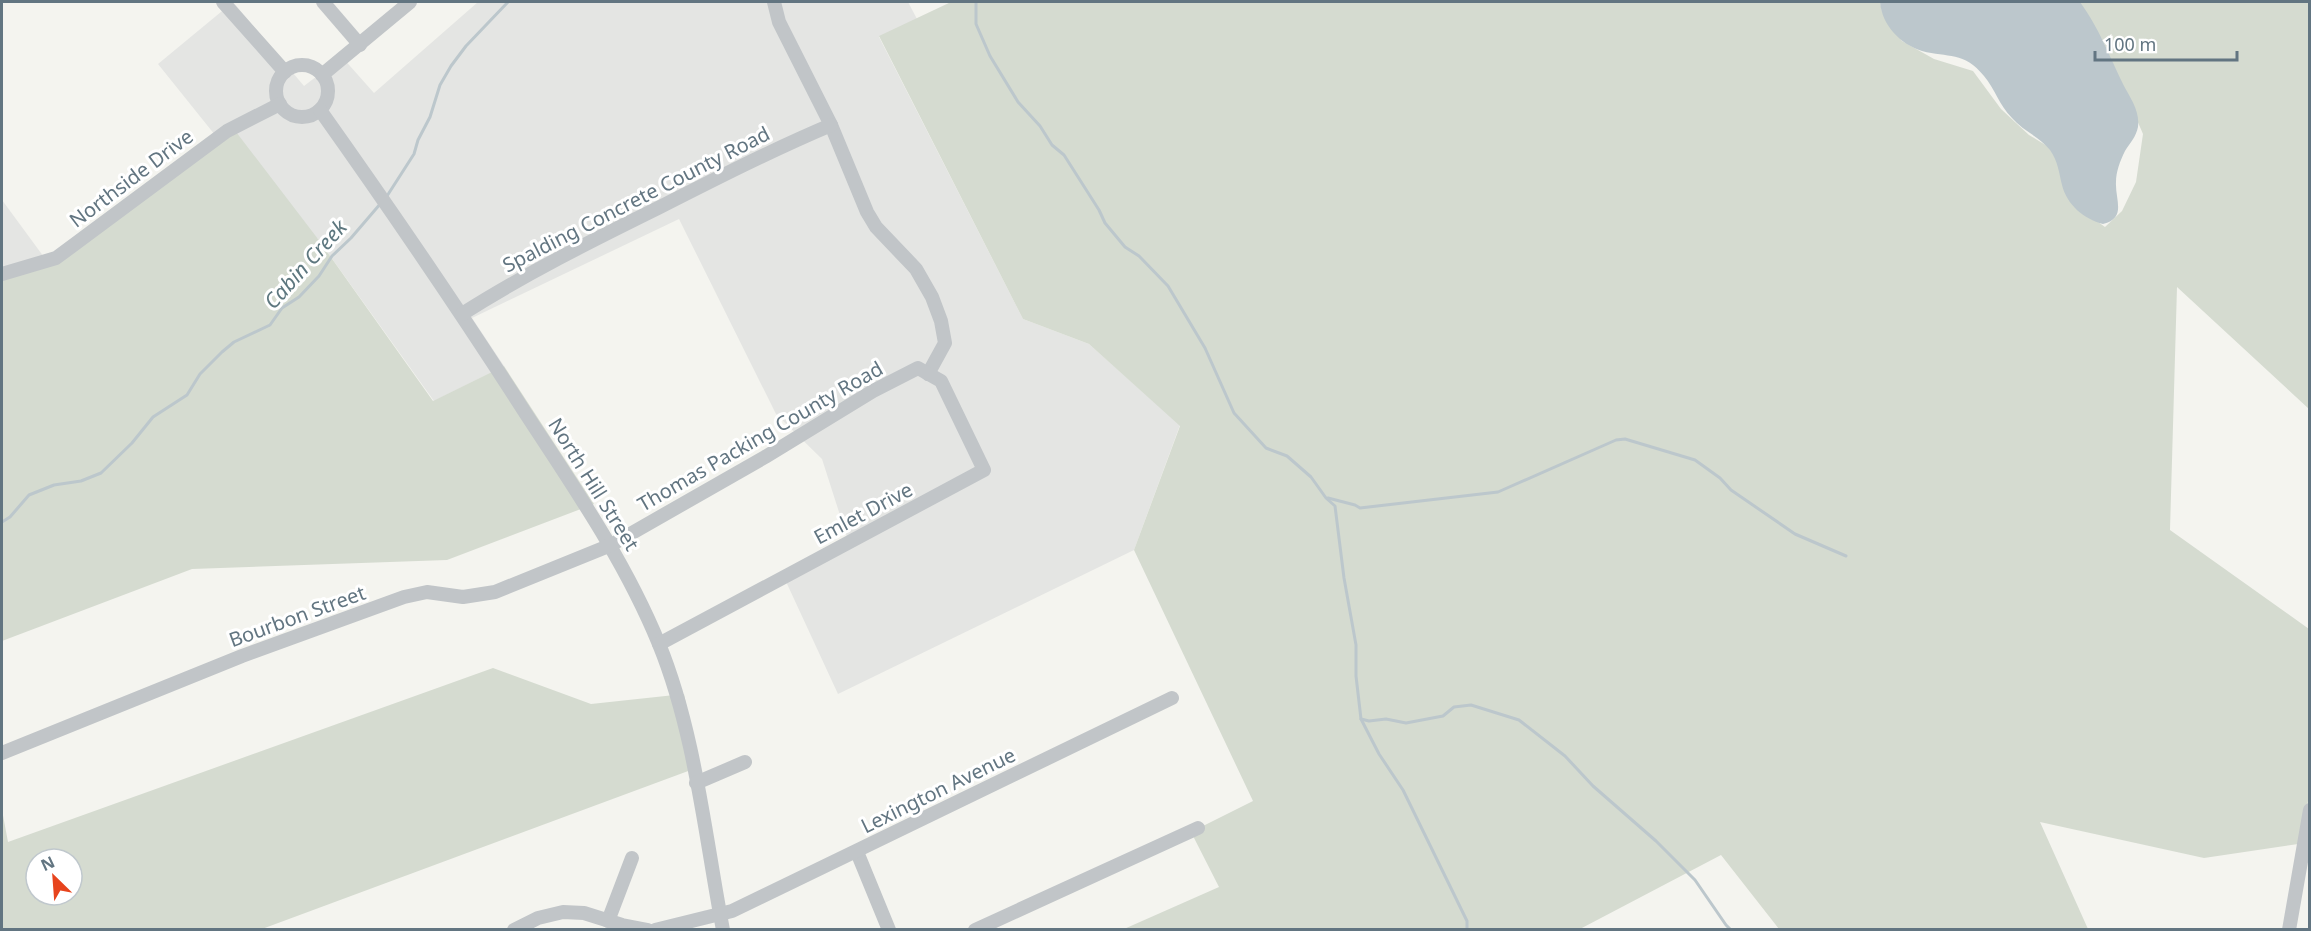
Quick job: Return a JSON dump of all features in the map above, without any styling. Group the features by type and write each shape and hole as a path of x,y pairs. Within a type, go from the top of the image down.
{"street":[{"path":"223,2 285,72"},
{"path":"323,2 360,45"},
{"path":"322,75 410,2"},
{"path":"774,2 779,22 831,125 867,212 876,227 916,269 932,297 941,321 945,343 928,374"},
{"path":"300,65 308,66 322,75 326,82 327,97 320,110 306,117 298,117 284,110 280,104 277,87 285,72 300,65"},
{"name":"Northside Drive","path":"2,274 56,258 227,131 280,104"},
{"name":"North Hill Street","path":"320,110 462,314 611,545 659,644 681,714 723,930"},
{"name":"Spalding Concrete County Road","path":"462,314 515,280 597,238 831,125"},
{"name":"Thomas Packing County Road","path":"611,545 765,457 873,391 918,368 928,374"},
{"name":"Emlet Drive","path":"659,644 984,470 941,381 928,374"},
{"name":"Bourbon Street","path":"2,753 333,621 404,597 427,592 463,597 495,592 611,545"},
{"name":"Lexington Avenue","path":"655,930 720,915 857,852 1172,698"},
{"path":"696,783 745,762"},
{"path":"2289,930 2310,810"},
{"path":"975,930 1198,828"},
{"path":"857,852 889,930"},
{"path":"608,921 632,858"},
{"path":"514,930 538,918 563,912 584,913 648,930"}],"shaded area":[{"path":"233,2 304,86 342,57 374,93 478,2 908,2 917,19 879,37 1023,319 1089,344 1180,425 1134,550 838,694 782,573 847,537 822,459 776,414 679,219 472,318 504,366 434,401 318,239 215,135 158,64"},
{"path":"951,2 1880,2 1882,12 1902,41 1934,59 1973,71 2001,109 2029,135 2057,152 2076,206 2105,227 2122,211 2136,182 2143,134 2103,41 2076,2 2309,2 2309,409 2177,287 2170,530 2309,629 2310,789 2305,819 2305,843 2204,858 2040,822 2088,929 1779,929 1721,855 1580,929 1124,929 1219,887 1191,832 1253,801 1134,550 1180,426 1089,344 1023,319 879,36"},
{"path":"1880,2 2080,2 2098,32 2134,104 2138,121 2137,131 2125,151 2118,170 2116,182 2118,208 2115,217 2103,224 2089,219 2077,210 2064,192 2053,154 2041,141 2016,123 1977,68 1962,59 1922,51 1906,44 1888,26"},
{"path":"230,124 318,239 433,401 504,366 594,504 447,560 192,569 2,641 2,280 49,264"},
{"path":"2,200 49,264 2,280"},
{"path":"493,668 591,704 684,694 699,767 262,929 2,929 2,810 8,842"}],"waterway":[{"name":"Cabin Creek","path":"387,196 414,154 418,140 430,117 440,85 451,66 466,46 508,2"},
{"path":"976,2 976,24 990,56 1018,102 1040,126 1052,145 1064,155 1105,223 1125,247 1139,256 1168,286 1205,348 1234,413 1266,448 1287,456 1311,477 1326,498 1335,506 1344,578 1356,645 1356,676 1361,719 1379,754 1403,790 1467,921 1467,930"},
{"name":"Cabin Creek","path":"2,522 10,517 29,495 54,485 81,481 101,473 132,443 153,417 187,395 200,374 222,352 234,342 270,325 282,308 299,297 319,276 332,256 381,203"},
{"path":"1328,498 1360,508 1498,492 1616,440 1625,439 1695,460 1720,478 1731,490 1795,534 1846,556"},
{"path":"1361,719 1369,721 1386,719 1406,723 1443,716 1454,707 1471,705 1519,720 1565,756 1593,786 1656,841 1695,880 1731,930"}]}
